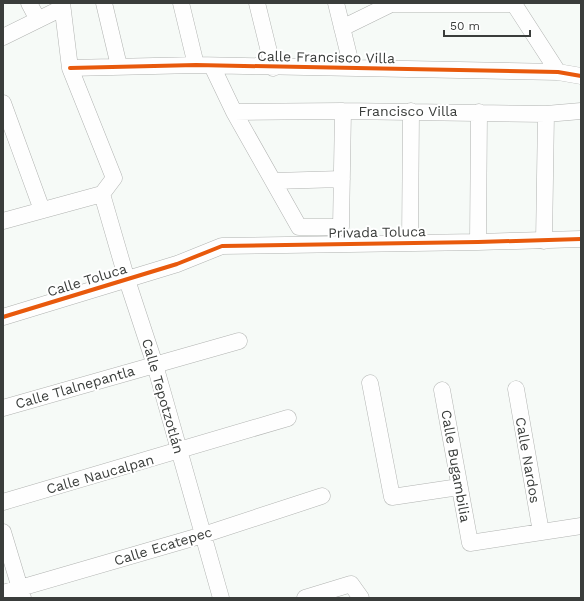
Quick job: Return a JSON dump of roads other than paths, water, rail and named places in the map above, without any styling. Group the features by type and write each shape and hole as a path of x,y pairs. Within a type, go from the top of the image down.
{"street":[{"path":"29,3 38,20"},
{"path":"104,3 119,66"},
{"path":"181,3 196,66"},
{"path":"257,3 273,68"},
{"name":"Calle Francisco Villa","path":"336,3 352,68"},
{"path":"342,28 391,4 514,3 558,72"},
{"path":"3,37 38,20 62,6 70,68 114,178 102,194 3,221"},
{"name":"Calle Francisco Villa","path":"70,68 119,66 352,68 558,72 581,76"},
{"path":"212,66 234,112 299,227 341,227 343,110"},
{"path":"3,103 42,210"},
{"name":"Francisco Villa","path":"234,112 343,110 546,114 581,111"},
{"path":"410,243 411,111"},
{"path":"478,242 479,112"},
{"path":"544,241 546,114"},
{"path":"274,181 342,179"},
{"name":"Calle Tepotzotlán","path":"102,194 127,280 155,365 221,598"},
{"name":"Privada Toluca","path":"177,264 222,246 544,241 581,238"},
{"name":"Calle Toluca","path":"3,317 177,264"},
{"name":"Calle Tlalnepantla","path":"3,408 239,340"},
{"path":"370,383 392,496 460,487"},
{"name":"Calle Nardos","path":"516,389 541,532"},
{"name":"Calle Bugambilia","path":"442,390 470,543 541,532"},
{"name":"Calle Naucalpan","path":"3,502 288,418"},
{"name":"Calle Ecatepec","path":"3,593 22,593 322,496"},
{"path":"541,532 581,526"},
{"path":"3,532 22,593"},
{"path":"305,598 351,584 361,598"}]}
